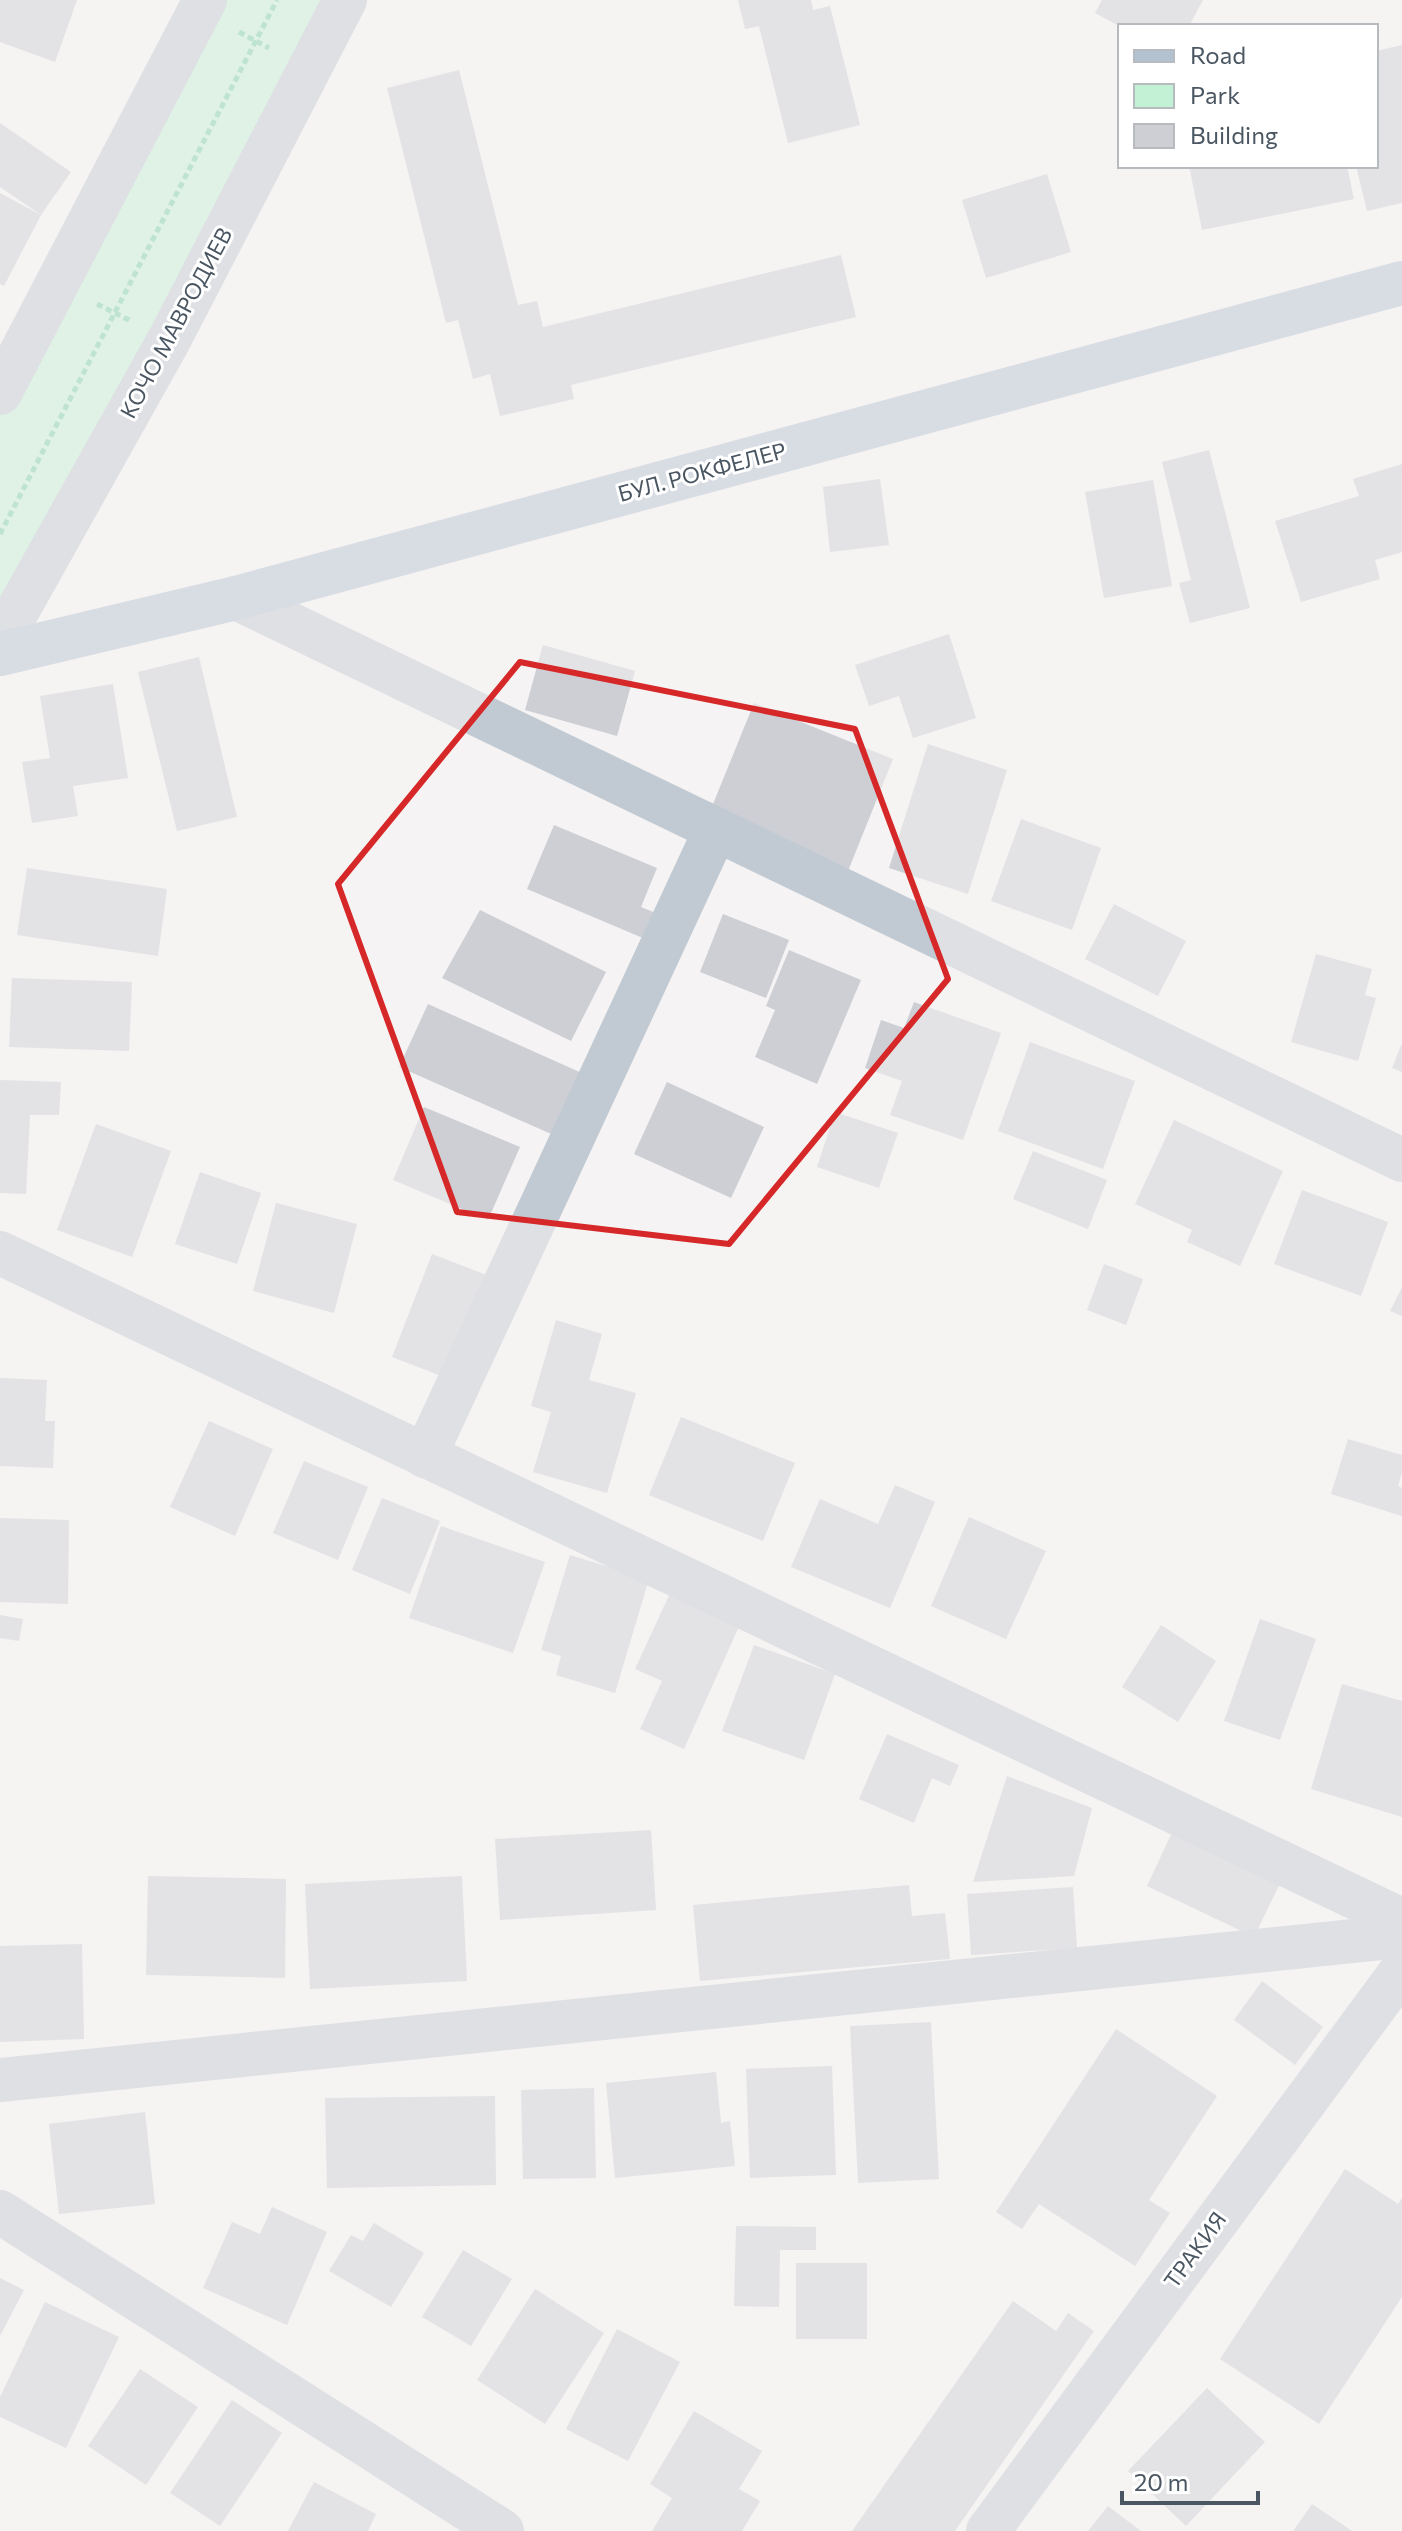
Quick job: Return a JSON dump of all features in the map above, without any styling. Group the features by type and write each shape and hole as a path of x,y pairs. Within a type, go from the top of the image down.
{"main road":[{"name":"БУЛ. РОКФЕЛЕР","path":"0,654 236,598 1402,283"}],"street":[{"name":"КОЧО МАВРОДИЕВ","path":"0,642 169,340 345,0"},
{"path":"0,393 195,3"},
{"path":"236,598 1402,1160"},
{"path":"425,1456 716,829"},
{"path":"0,1253 1402,1920"},
{"path":"0,2080 1402,1936"},
{"name":"ТРАКИЯ","path":"988,2531 1402,1970"},
{"path":"0,2212 502,2531"}],"path":[{"path":"0,534 277,0"},
{"path":"195,3 309,69"},
{"path":"57,283 169,340"}],"highlighted area":[{"path":"520,662 855,729 948,979 729,1244 457,1212 338,884"}],"green space":[{"path":"205,0 345,0 0,642 0,393"}],"building":[{"path":"0,0 77,0 55,62 0,42"},
{"path":"738,0 811,0 813,10 830,6 860,125 788,143 759,26 745,29"},
{"path":"1102,0 1203,0 1190,24 1118,25 1095,13"},
{"path":"1402,45 1402,203 1367,211 1356,168 1378,168 1378,51"},
{"path":"459,70 518,305 537,301 543,327 841,255 856,317 571,385 574,399 500,416 490,374 473,379 458,320 446,323 387,88"},
{"path":"0,123 71,172 41,215 0,187"},
{"path":"1189,168 1347,168 1354,199 1202,230"},
{"path":"1047,174 1071,252 986,278 962,200"},
{"path":"0,193 41,215 4,286 0,284"},
{"path":"1209,450 1250,608 1190,623 1179,583 1191,580 1162,462"},
{"path":"1402,464 1402,552 1375,560 1380,579 1301,602 1275,521 1359,496 1353,479"},
{"path":"880,479 889,545 830,552 823,487"},
{"path":"1153,480 1172,586 1104,598 1085,492"},
{"path":"949,634 976,718 913,738 899,696 869,706 855,665"},
{"path":"543,645 635,671 617,736 525,710"},
{"path":"199,657 237,817 177,831 138,672"},
{"path":"113,684 128,778 73,786 78,816 32,823 22,762 50,758 40,696"},
{"path":"754,703 893,759 842,886 709,814"},
{"path":"928,744 1007,770 968,894 889,868"},
{"path":"1021,819 1101,848 1072,930 991,901"},
{"path":"554,825 657,868 641,907 668,918 657,944 527,889"},
{"path":"27,868 167,889 158,956 17,935"},
{"path":"1114,904 1186,941 1158,996 1085,959"},
{"path":"480,910 606,972 571,1041 442,978"},
{"path":"723,914 789,940 766,998 700,972"},
{"path":"789,950 861,980 817,1084 755,1057 775,1010 766,1006"},
{"path":"1316,954 1372,969 1365,995 1376,998 1358,1061 1291,1042"},
{"path":"12,978 132,982 129,1051 9,1047"},
{"path":"914,1002 1001,1033 963,1140 890,1115 902,1081 865,1068 881,1020 904,1028"},
{"path":"428,1004 593,1078 565,1140 399,1067"},
{"path":"1030,1042 1135,1081 1103,1169 998,1131"},
{"path":"1402,1043 1402,1072 1392,1068"},
{"path":"0,1080 61,1082 59,1115 30,1115 26,1194 0,1193"},
{"path":"667,1082 764,1127 731,1198 634,1154"},
{"path":"424,1107 520,1147 488,1220 393,1180"},
{"path":"835,1112 898,1133 879,1188 817,1167"},
{"path":"1174,1120 1283,1171 1240,1266 1187,1242 1192,1230 1135,1204"},
{"path":"96,1124 171,1151 132,1257 57,1230"},
{"path":"1033,1151 1107,1180 1088,1229 1013,1199"},
{"path":"200,1172 261,1193 237,1264 175,1244"},
{"path":"1302,1190 1388,1222 1361,1296 1274,1264"},
{"path":"276,1203 357,1224 334,1313 253,1291"},
{"path":"432,1254 497,1279 457,1382 392,1357"},
{"path":"1104,1264 1143,1279 1126,1325 1087,1310"},
{"path":"1402,1287 1402,1316 1390,1311"},
{"path":"556,1320 602,1334 589,1380 636,1393 607,1493 533,1472 551,1412 531,1406"},
{"path":"0,1378 47,1380 45,1421 55,1421 53,1468 0,1466"},
{"path":"681,1417 795,1463 763,1541 649,1495"},
{"path":"209,1421 273,1449 235,1536 170,1507"},
{"path":"1348,1439 1402,1455 1398,1486 1402,1488 1402,1516 1331,1494"},
{"path":"304,1461 368,1487 338,1560 273,1533"},
{"path":"895,1485 935,1502 890,1608 791,1567 820,1499 878,1524"},
{"path":"382,1498 440,1521 410,1594 352,1570"},
{"path":"969,1517 1046,1551 1006,1639 931,1606"},
{"path":"0,1518 69,1520 68,1604 0,1602"},
{"path":"441,1526 545,1562 513,1653 409,1618"},
{"path":"570,1555 649,1579 615,1693 556,1675 561,1656 541,1650"},
{"path":"671,1591 741,1622 684,1749 640,1729 662,1681 635,1669"},
{"path":"0,1615 23,1619 19,1641 0,1638"},
{"path":"1260,1619 1316,1639 1280,1740 1224,1721"},
{"path":"1161,1625 1216,1661 1178,1722 1122,1687"},
{"path":"754,1645 835,1674 804,1760 722,1731"},
{"path":"1342,1684 1402,1701 1402,1817 1311,1789"},
{"path":"887,1734 959,1765 950,1786 932,1778 914,1823 859,1799"},
{"path":"1007,1776 1092,1808 1074,1876 973,1882"},
{"path":"1175,1826 1283,1877 1254,1937 1147,1886"},
{"path":"651,1830 656,1910 500,1920 495,1839"},
{"path":"148,1876 286,1879 285,1978 146,1975"},
{"path":"462,1876 467,1981 310,1989 305,1884"},
{"path":"909,1885 912,1916 945,1913 950,1959 700,1981 693,1905"},
{"path":"1073,1887 1077,1948 971,1955 967,1894"},
{"path":"82,1944 84,2039 0,2042 0,1946"},
{"path":"1262,1981 1323,2027 1295,2065 1234,2020"},
{"path":"931,2022 939,2179 858,2183 850,2026"},
{"path":"1116,2029 1217,2096 1149,2200 1170,2213 1135,2266 1039,2204 1022,2229 996,2212"},
{"path":"832,2066 836,2175 750,2178 746,2069"},
{"path":"716,2072 721,2123 730,2121 735,2166 615,2178 606,2083"},
{"path":"594,2088 596,2178 523,2179 521,2090"},
{"path":"495,2096 496,2185 327,2188 325,2098"},
{"path":"145,2112 155,2204 59,2214 49,2124"},
{"path":"1345,2169 1398,2204 1402,2198 1402,2297 1319,2424 1220,2359"},
{"path":"272,2207 327,2232 287,2325 203,2288 232,2222 260,2234"},
{"path":"374,2223 424,2253 391,2307 329,2271 351,2235 363,2241"},
{"path":"736,2226 816,2227 816,2250 780,2250 779,2307 734,2306"},
{"path":"463,2250 512,2279 471,2346 422,2317"},
{"path":"796,2263 867,2263 867,2339 796,2339"},
{"path":"0,2278 24,2290 0,2336"},
{"path":"535,2289 604,2333 545,2424 477,2380"},
{"path":"1013,2301 1056,2331 1068,2313 1094,2331 955,2531 852,2531"},
{"path":"45,2302 119,2337 66,2448 0,2417 0,2397"},
{"path":"617,2329 680,2362 628,2461 566,2429"},
{"path":"140,2369 198,2407 146,2485 88,2446"},
{"path":"1207,2388 1265,2442 1186,2526 1128,2471"},
{"path":"232,2400 282,2433 220,2526 170,2493"},
{"path":"694,2411 762,2451 739,2489 760,2501 742,2531 652,2531 672,2498 650,2484"},
{"path":"314,2482 376,2514 368,2531 288,2531"},
{"path":"1312,2504 1352,2531 1293,2531"},
{"path":"1108,2506 1141,2531 1088,2531"}]}
